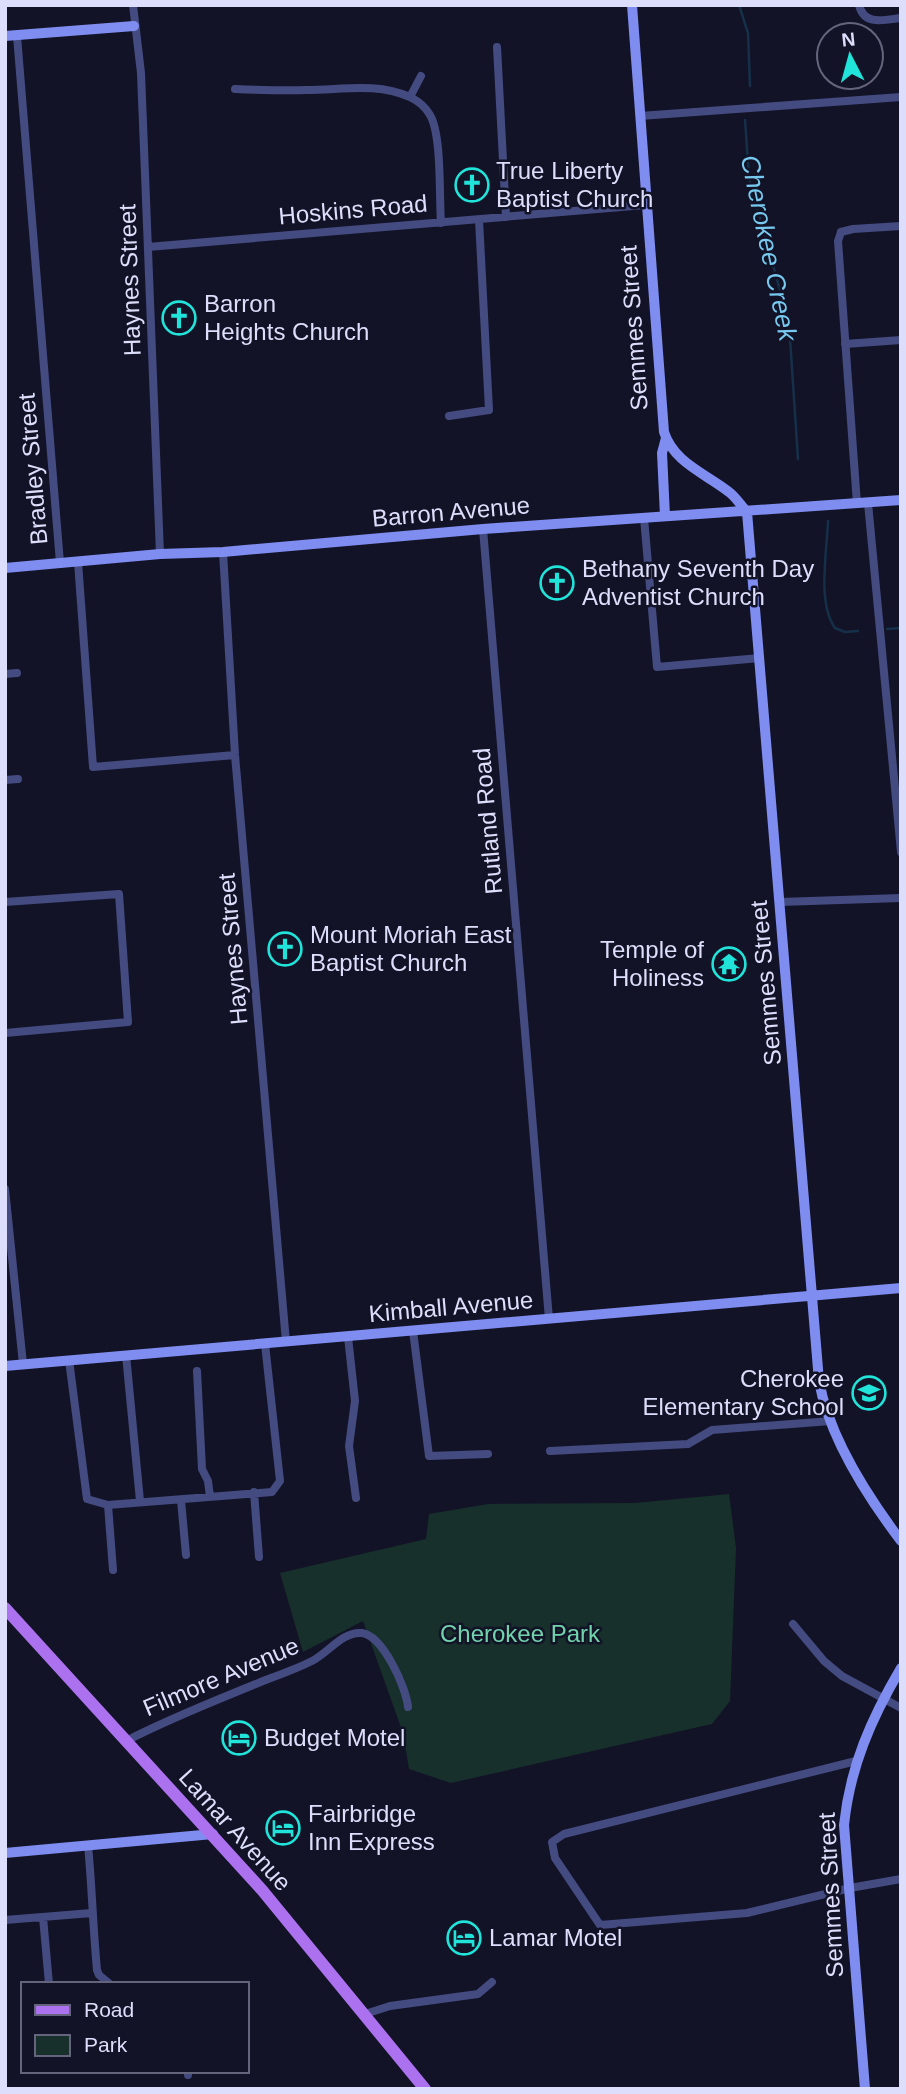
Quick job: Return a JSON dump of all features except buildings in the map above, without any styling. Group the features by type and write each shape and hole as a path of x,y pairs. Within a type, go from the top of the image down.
{"main road":[{"name":"Semmes Street","path":"632,5 645,205 666,438 662,453 665,516"},
{"path":"11,36 134,26"},
{"name":"Semmes Street","path":"666,438 684,462 730,493 747,512 819,1381 831,1421 859,1482 901,1541"},
{"name":"Barron Avenue","path":"5,568 483,529 901,500"},
{"name":"Kimball Avenue","path":"5,1366 901,1288"},
{"name":"Lamar Avenue","path":"5,1608 213,1834 425,2089"},
{"name":"Semmes Street","path":"865,2089 844,1825 847,1796 856,1761 883,1699 901,1668"},
{"path":"5,1853 213,1834"}],"street":[{"name":"Haynes Street","path":"133,5 141,74 160,554"},
{"path":"859,5 863,15 873,21 901,18"},
{"name":"Bradley Street","path":"11,36 60,563"},
{"path":"497,47 506,218"},
{"path":"410,97 421,76"},
{"path":"235,89 369,87 410,97 423,106 436,131 441,223"},
{"path":"640,116 901,97"},
{"name":"Hoskins Road","path":"148,247 645,205"},
{"path":"449,416 489,410 479,220"},
{"path":"901,226 838,230 845,344 901,852"},
{"path":"845,344 901,341"},
{"path":"644,518 657,667 760,658"},
{"name":"Rutland Road","path":"483,529 549,1319"},
{"name":"Haynes Street","path":"223,552 235,755 286,1342"},
{"name":"Bradley Street","path":"78,562 93,767 235,755"},
{"path":"5,674 17,673"},
{"path":"5,780 18,779"},
{"path":"5,902 118,894 128,1022 5,1033"},
{"path":"780,902 901,898"},
{"path":"5,1189 23,1364"},
{"path":"413,1331 429,1456 488,1454"},
{"path":"348,1336 355,1401 349,1446 356,1498"},
{"path":"69,1360 87,1499 108,1505 181,1500 272,1492 280,1481 265,1343"},
{"path":"126,1356 140,1502"},
{"path":"197,1371 202,1469 208,1481 210,1497"},
{"path":"550,1451 688,1444 712,1430 831,1421"},
{"path":"254,1492 259,1557"},
{"path":"181,1500 186,1555"},
{"path":"108,1505 113,1570"},
{"path":"793,1625 824,1661 842,1676 901,1708"},
{"name":"Filmore Avenue","path":"126,1741 156,1725 313,1660 355,1633 373,1637 380,1644 408,1707"},
{"path":"856,1761 565,1833 552,1842 555,1858 600,1925 747,1913 850,1888 901,1879"},
{"path":"88,1845 97,1969 99,1975 108,1982"},
{"path":"5,1920 92,1913"},
{"path":"43,1917 49,1982"},
{"path":"365,2014 390,2006 478,1993 492,1982"}],"green space":[{"name":"Cherokee Park","path":"729,1494 736,1548 730,1701 712,1724 451,1783 409,1769 403,1733 363,1621 303,1652 280,1573 426,1539 429,1514 488,1504 635,1503"}],"waterway":[{"name":"Cherokee Creek","path":"739,5 748,33 750,86"},
{"name":"Cherokee Creek","path":"745,120 749,178 789,323 798,459"},
{"name":"Cherokee Creek","path":"828,521 824,577 829,617 835,628 845,632 858,631"},
{"name":"Cherokee Creek","path":"887,629 901,628"}],"place":[{"name":"True Liberty Baptist Church","path":"472,185"},
{"name":"Barron Heights Church","path":"179,318"},
{"name":"Bethany Seventh Day Adventist Church","path":"557,583"},
{"name":"Mount Moriah East Baptist Church","path":"285,949"},
{"name":"Temple of Holiness","path":"729,964"},
{"name":"Cherokee Elementary School","path":"869,1393"},
{"name":"Budget Motel","path":"239,1738"},
{"name":"Fairbridge Inn Express","path":"283,1828"},
{"name":"Lamar Motel","path":"464,1938"}]}
